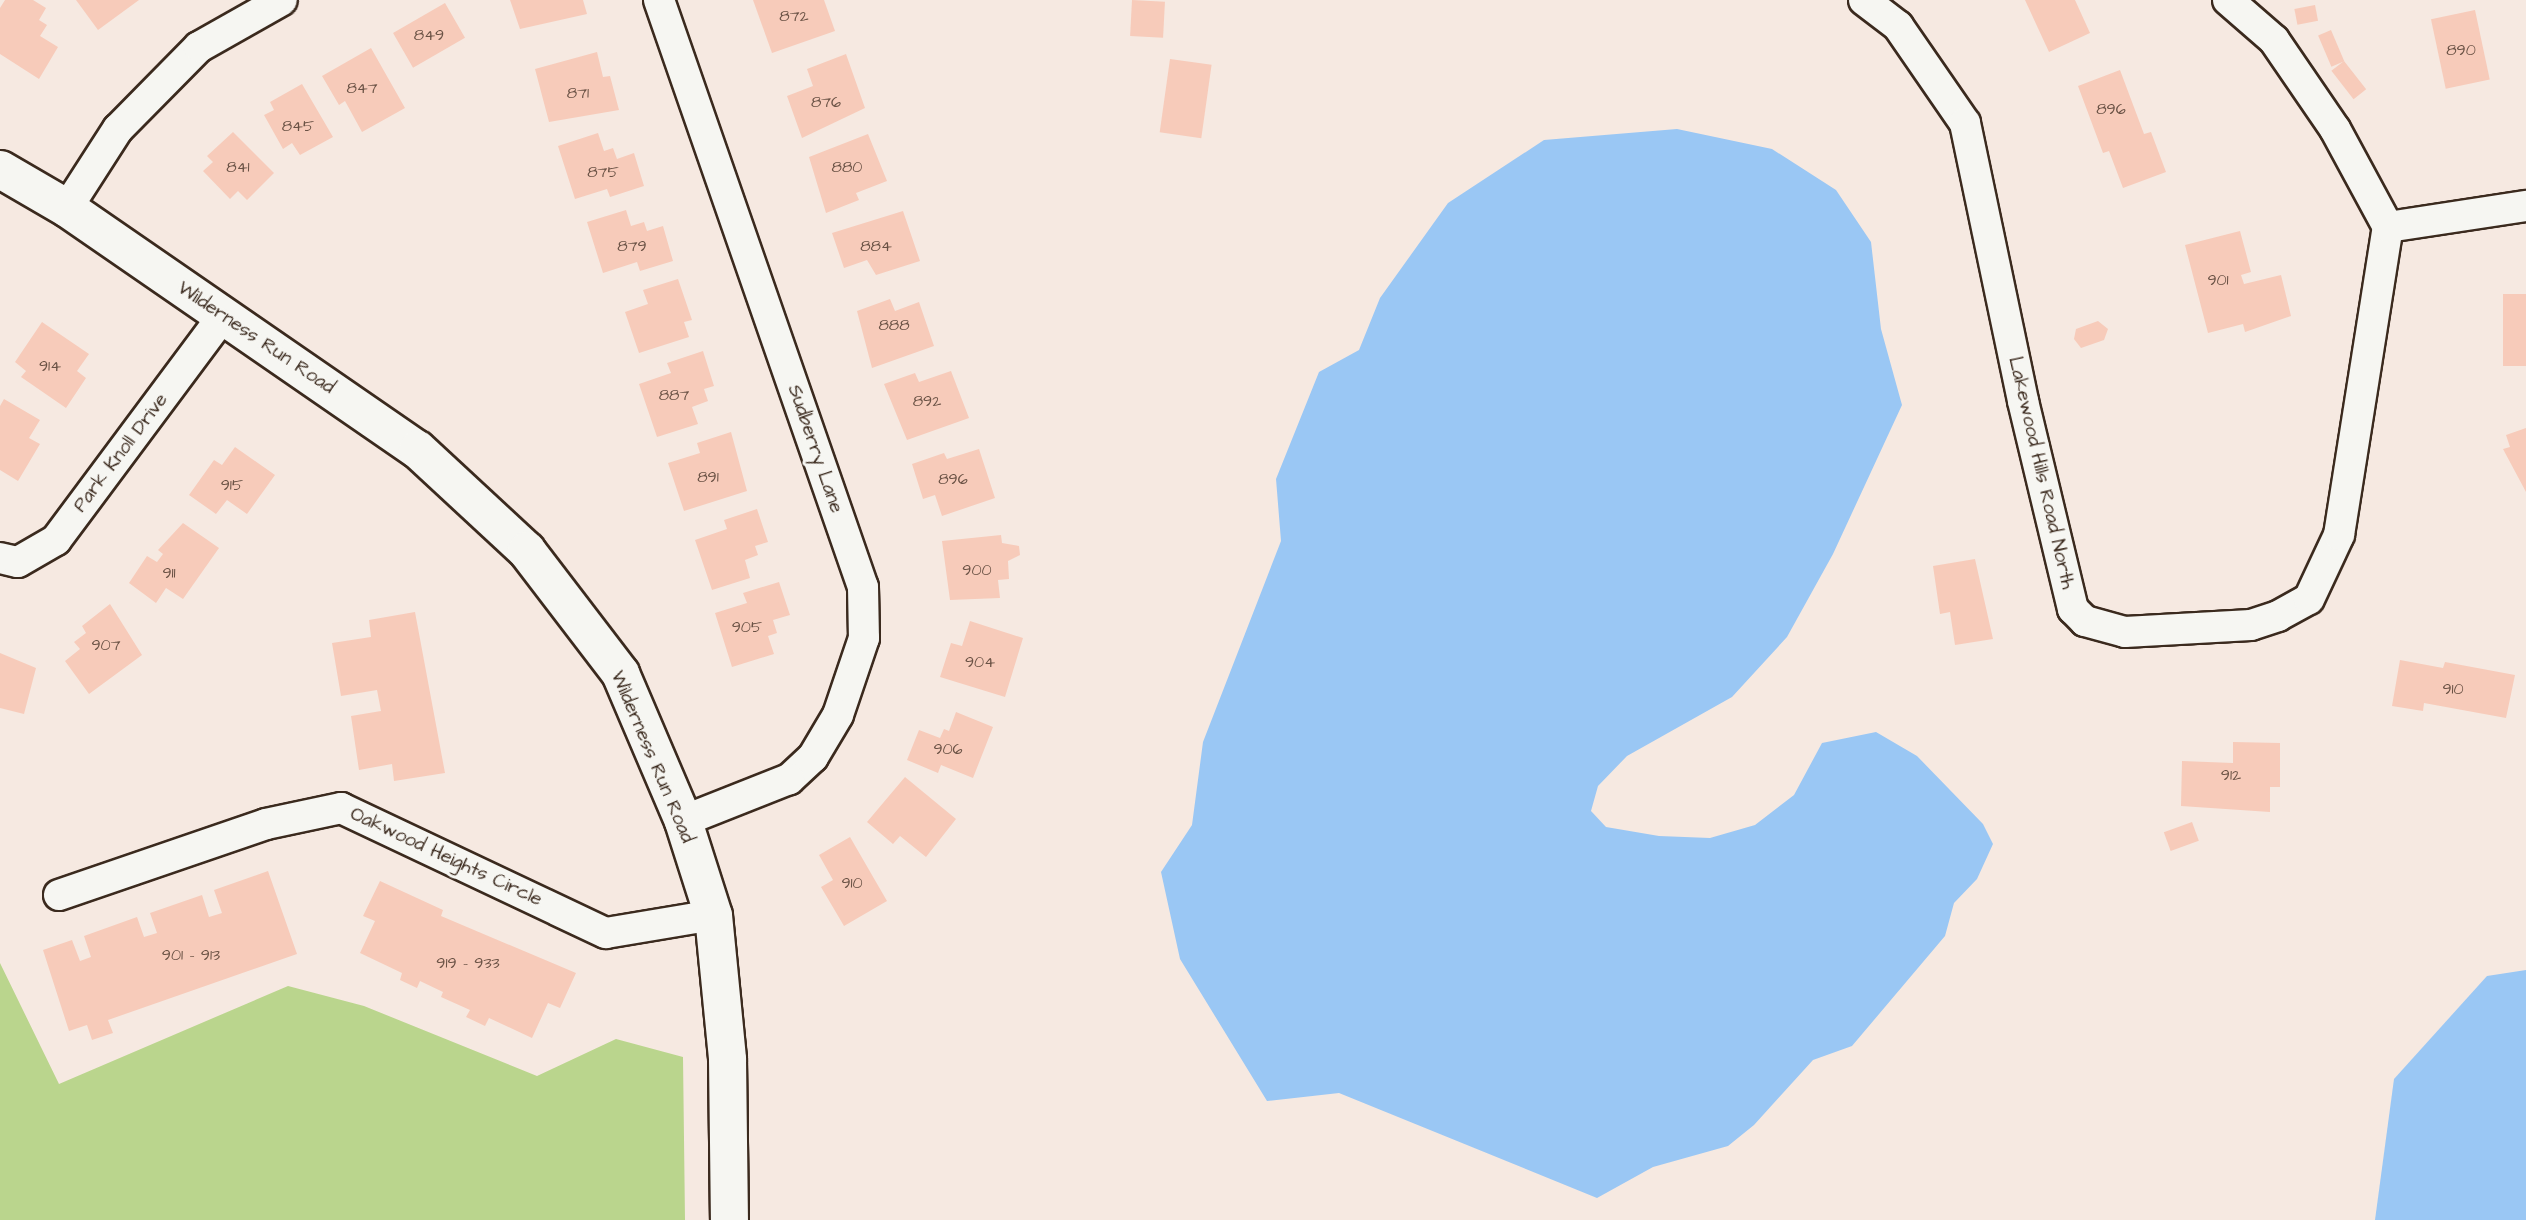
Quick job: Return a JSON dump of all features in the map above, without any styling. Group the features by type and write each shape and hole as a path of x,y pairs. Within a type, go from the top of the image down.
{"street":[{"path":"67,208 118,129 199,47 282,0"},
{"name":"Sudberry Lane","path":"659,0 863,587 864,625 856,670 838,715 813,757 789,779 683,821"},
{"name":"Lakewood Hills Road North","path":"1864,0 1898,26 1965,123 2035,453 2073,609 2085,621 2125,632 2251,625 2278,616 2309,599 2339,535 2388,227"},
{"path":"2228,0 2274,40 2335,128 2388,227 2526,206"},
{"name":"Wilderness Run Road","path":"0,169 67,208 417,449 526,550 620,673 683,821 713,915 727,1059 729,1220"},
{"name":"Park Knoll Drive","path":"0,558 18,562 56,540 223,316"},
{"name":"Oakwood Heights Circle","path":"59,895 267,824 341,808 606,933 713,915"}],"green space":[{"path":"0,963 59,1084 288,986 364,1006 537,1076 616,1039 683,1057 685,1220 0,1220"}],"water":[{"path":"1677,129 1772,149 1836,190 1871,242 1881,329 1902,405 1833,554 1787,637 1732,697 1627,756 1598,786 1591,811 1606,827 1659,836 1710,838 1755,825 1794,795 1822,743 1876,732 1917,756 1983,824 1993,844 1977,879 1954,903 1945,936 1852,1046 1813,1060 1754,1125 1728,1146 1653,1167 1597,1198 1339,1093 1267,1101 1180,959 1161,872 1192,825 1203,742 1281,541 1276,479 1319,372 1359,350 1380,298 1448,203 1544,140"},
{"path":"2526,970 2526,1220 2375,1220 2394,1079 2487,976"}],"building":[{"path":"5,0 33,0 46,8 39,20 47,25 40,36 58,47 39,79 0,54 0,8"},
{"path":"76,0 139,0 98,30"},
{"path":"510,0 583,0 587,14 520,29"},
{"path":"753,0 824,0 835,31 772,53"},
{"path":"1132,0 1165,2 1163,38 1130,36"},
{"path":"2025,0 2075,0 2090,33 2049,52"},
{"path":"445,3 465,38 413,68 393,33"},
{"path":"2315,5 2318,21 2297,25 2294,9"},
{"path":"2475,10 2490,79 2446,89 2431,19"},
{"path":"2331,30 2344,61 2331,67 2318,35"},
{"path":"371,48 405,108 362,132 345,101 339,105 322,76"},
{"path":"597,52 603,77 610,76 619,110 549,122 535,69"},
{"path":"846,54 865,108 802,138 787,96 813,86 807,69"},
{"path":"1170,59 1212,65 1201,138 1160,132"},
{"path":"2344,61 2366,89 2354,99 2331,71"},
{"path":"2120,70 2144,134 2151,132 2166,172 2123,188 2109,151 2103,153 2078,86"},
{"path":"302,84 333,137 300,155 292,143 283,149 264,115 274,110 270,102"},
{"path":"233,132 274,173 247,200 238,191 230,199 203,171 213,162 207,156"},
{"path":"598,133 604,151 613,148 617,159 634,153 644,186 610,197 607,189 575,199 558,146"},
{"path":"868,134 887,181 856,193 859,200 826,213 809,157"},
{"path":"626,210 631,226 644,222 647,231 663,226 673,261 640,271 637,262 603,273 587,222"},
{"path":"903,211 920,261 876,275 867,260 844,268 832,233"},
{"path":"2240,231 2251,272 2241,275 2244,284 2281,275 2291,316 2245,332 2243,324 2208,333 2185,245"},
{"path":"678,279 692,320 684,322 689,337 639,353 625,312 648,304 643,290"},
{"path":"2503,294 2526,294 2526,366 2503,366"},
{"path":"890,299 895,311 919,302 934,346 872,368 857,311"},
{"path":"2098,321 2108,329 2104,340 2081,348 2074,339 2076,329"},
{"path":"42,322 89,354 77,371 86,378 66,408 21,377 26,371 15,362"},
{"path":"703,351 714,386 704,389 708,401 692,407 698,424 657,437 639,384 671,373 667,363"},
{"path":"951,371 969,418 907,440 884,384 915,373 919,382"},
{"path":"4,399 40,420 29,438 40,444 18,481 0,470 0,406"},
{"path":"2526,428 2526,492 2503,449 2510,447 2506,435"},
{"path":"731,432 747,491 684,511 668,463 700,453 697,443"},
{"path":"235,447 275,475 247,514 227,500 216,514 189,495 214,460 222,465"},
{"path":"979,449 995,498 942,516 935,495 923,499 912,464 944,453 947,459"},
{"path":"757,509 768,542 755,546 758,555 745,560 750,578 712,590 695,540 727,529 724,520"},
{"path":"183,523 219,548 183,599 166,588 156,603 129,583 147,556 157,562 163,554 158,550"},
{"path":"1001,535 1002,543 1019,546 1020,555 1008,561 1009,579 998,580 1000,598 950,600 942,541"},
{"path":"1975,559 1993,639 1955,645 1950,612 1940,614 1933,566"},
{"path":"779,582 790,615 773,620 777,633 768,636 774,654 732,667 715,613 747,603 743,593"},
{"path":"110,604 142,655 89,694 65,661 80,649 74,642 86,633 82,626"},
{"path":"415,612 445,773 394,781 392,764 359,770 351,716 381,711 377,690 341,696 332,643 371,637 369,620"},
{"path":"970,621 1023,638 1005,697 940,677 951,643 962,646"},
{"path":"0,653 36,668 24,714 0,708"},
{"path":"2400,660 2443,668 2445,662 2515,675 2506,718 2424,703 2423,711 2392,706"},
{"path":"956,712 993,727 973,778 941,765 938,773 907,760 919,730 940,738 944,729 949,731"},
{"path":"2233,742 2280,743 2280,787 2270,787 2270,812 2181,806 2182,761 2233,763"},
{"path":"905,777 956,819 926,857 900,836 893,844 867,822"},
{"path":"2192,822 2199,841 2171,851 2164,832"},
{"path":"850,837 887,901 844,926 821,887 833,880 819,855"},
{"path":"268,871 297,954 108,1020 113,1033 92,1040 87,1025 69,1031 43,950 72,940 80,961 91,957 84,936 137,917 144,937 157,933 150,913 202,895 209,917 222,913 214,890"},
{"path":"380,881 443,910 441,916 576,973 560,1008 548,1003 532,1038 489,1018 485,1026 466,1017 470,1010 441,997 443,992 420,981 417,988 400,980 402,973 360,953 375,921 363,916"}]}
